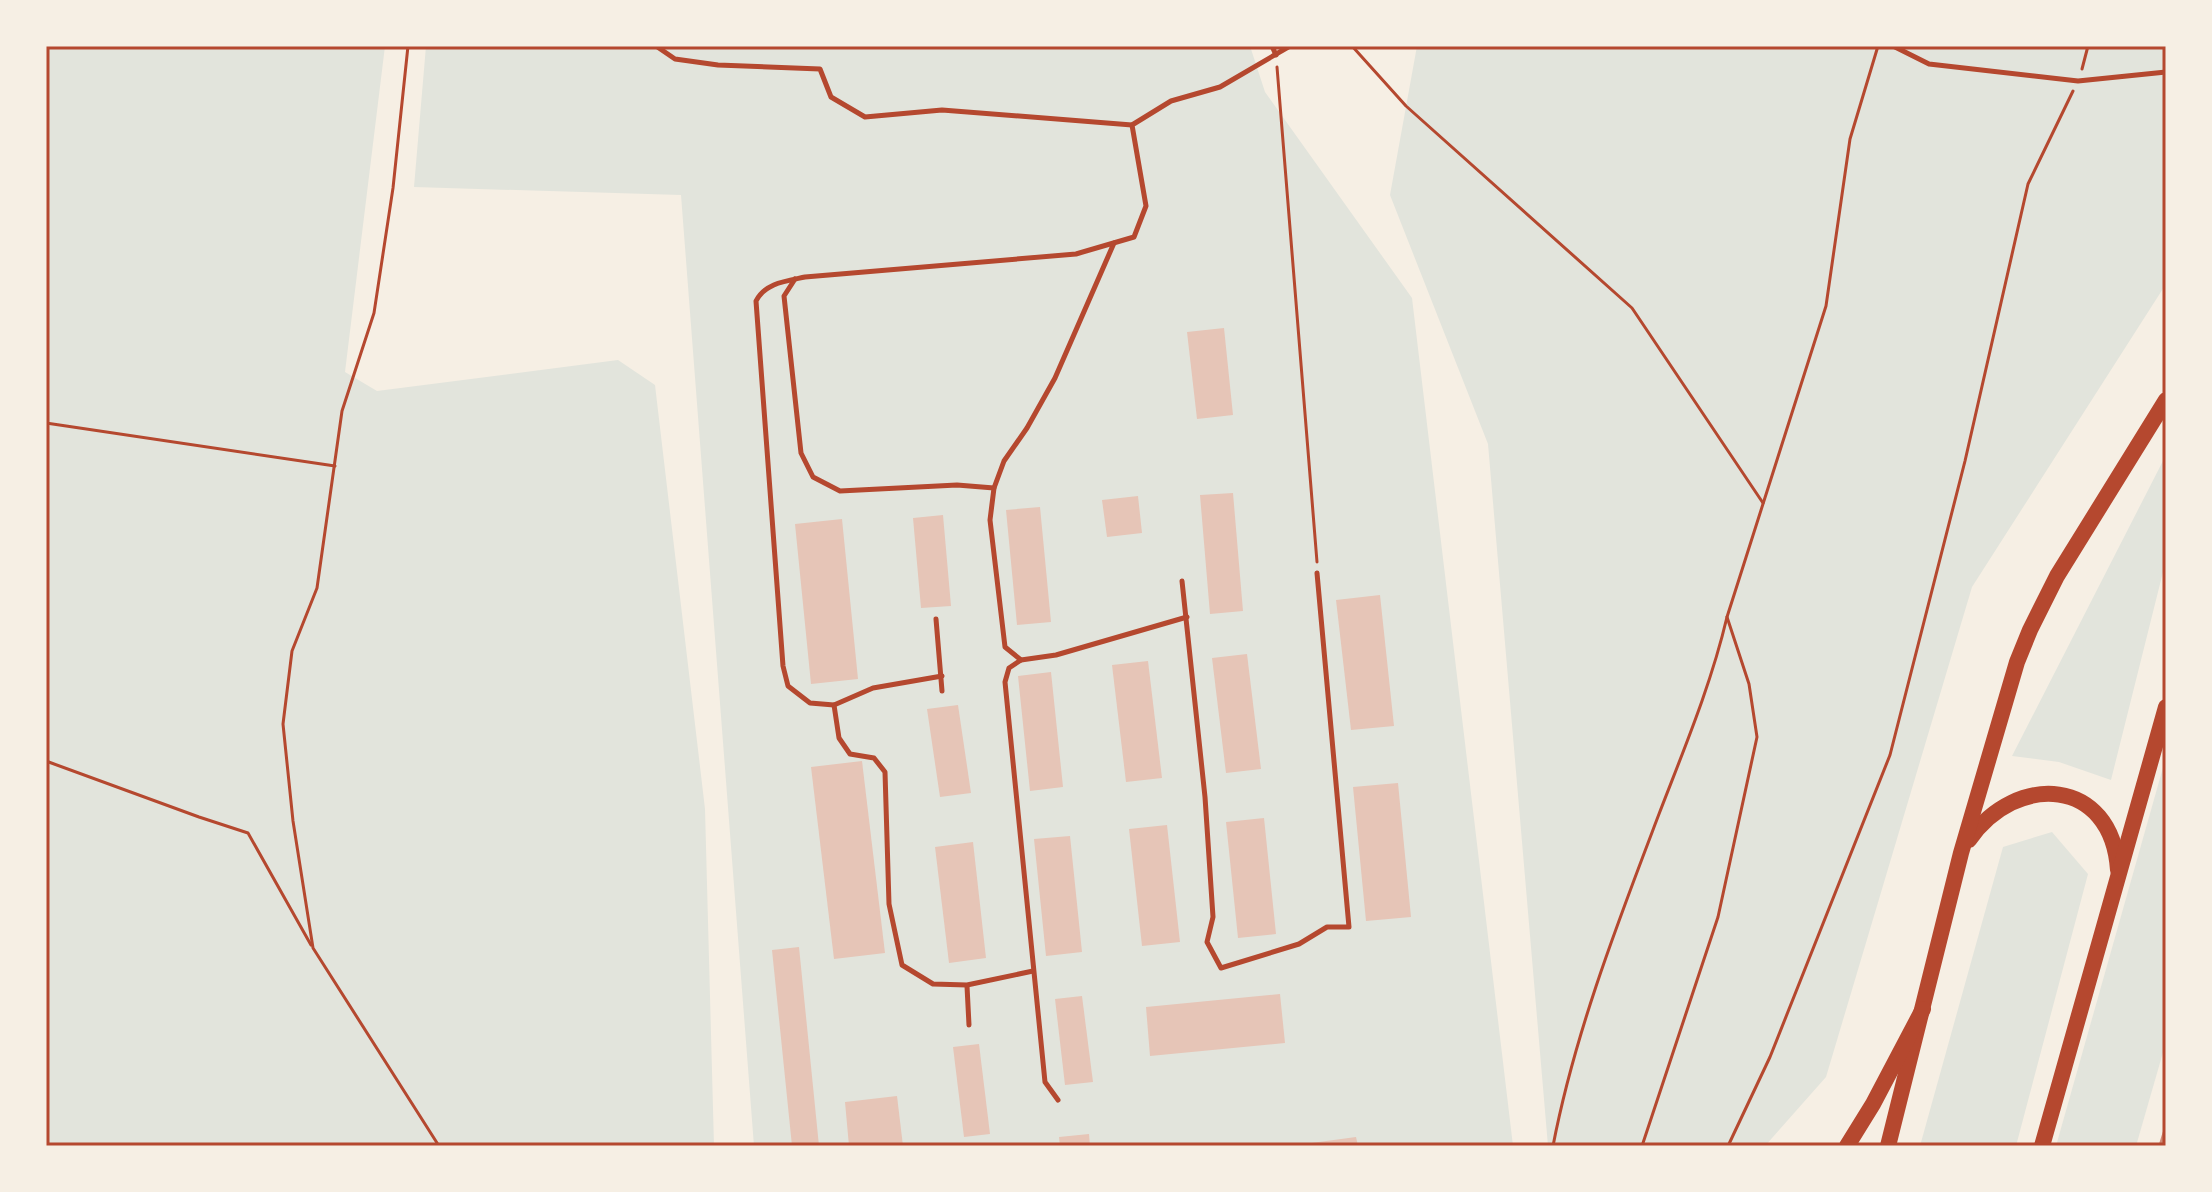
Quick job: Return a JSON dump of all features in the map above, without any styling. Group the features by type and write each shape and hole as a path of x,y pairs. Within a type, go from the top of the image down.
{"main road":[{"path":"1888,1146 1961,853 2004,701 2030,630 2057,576 2166,400"},
{"path":"2042,1146 2166,707"},
{"path":"1961,853 1987,817 2011,801 2041,794 2067,796 2089,806 2099,815 2113,838 2117,852 2117,888"},
{"path":"1847,1146 1923,1009"}],"lane":[{"path":"656,46 675,59 718,65 820,69 831,97 865,117 942,110 1132,125 1171,101 1220,87 1290,46"},
{"path":"1272,46 1276,55"},
{"path":"1893,46 1929,64 2078,81 2166,72"},
{"path":"942,676 873,688 834,705 810,703 788,686 783,666 756,301 761,291 795,279 1076,254 1134,237 1146,206 1132,125"},
{"path":"1021,660 1005,647 990,520 994,488 1004,461 1055,378 1114,243"},
{"path":"795,279 784,296 801,453 813,477 840,491 957,485 994,488"},
{"path":"1182,581 1205,797 1213,917 1207,942 1221,968 1299,944 1327,927 1349,927 1317,573"},
{"path":"1058,1100 1045,1082 1005,682 1009,668 1021,660 1056,655 1187,617"},
{"path":"936,619 942,691"},
{"path":"834,705 839,738 850,754 874,758 885,772 889,904 902,965 933,984 967,985 1033,971"},
{"path":"967,985 969,1025"}],"path":[{"path":"313,948 293,821 283,724 292,651 317,588 342,411 374,313 393,188 408,46"},
{"path":"1352,46 1406,106 1632,308 1763,503"},
{"path":"1553,1146 1561,1106 1608,950 1715,667 1727,617 1826,306 1850,139 1878,46"},
{"path":"1728,1146 1770,1057 1890,755 1965,461 2028,184 2078,81 2088,46"},
{"path":"1276,55 1319,591"},
{"path":"46,423 335,466"},
{"path":"1642,1146 1718,917 1757,737 1749,684 1727,617"},
{"path":"46,761 248,833 313,948 439,1146"}],"shaded area":[{"path":"46,46 385,46 345,372 377,391 618,360 655,385 705,809 714,1146 46,1146"},
{"path":"426,46 1250,46 1265,92 1412,298 1513,1146 754,1146 681,195 414,187"},
{"path":"1417,46 2166,46 2166,284 1972,587 1826,1077 1765,1146 1548,1146 1488,444 1390,195"},
{"path":"2166,455 2166,560 2111,780 2059,762 2012,756"},
{"path":"2166,757 2166,1042 2136,1146 2056,1146"},
{"path":"2052,832 2088,874 2016,1146 1920,1146 2003,847"}],"building":[{"path":"1224,328 1233,415 1197,419 1187,332"},
{"path":"1233,493 1243,611 1210,614 1200,495"},
{"path":"1138,496 1142,533 1107,537 1102,500"},
{"path":"1040,507 1051,622 1017,625 1006,510"},
{"path":"943,515 951,606 921,608 913,518"},
{"path":"842,519 858,679 811,684 795,524"},
{"path":"1380,595 1394,726 1351,730 1336,600"},
{"path":"1247,654 1261,769 1226,773 1212,658"},
{"path":"1148,661 1162,778 1126,782 1112,665"},
{"path":"1051,672 1063,787 1030,791 1018,676"},
{"path":"958,705 971,793 940,797 927,709"},
{"path":"862,761 885,953 834,959 811,767"},
{"path":"1398,783 1411,917 1366,921 1353,787"},
{"path":"1264,818 1276,934 1238,938 1226,822"},
{"path":"1167,825 1180,942 1142,946 1129,829"},
{"path":"1070,836 1082,952 1046,956 1034,839"},
{"path":"973,842 986,958 949,963 935,847"},
{"path":"799,947 819,1146 792,1146 772,950"},
{"path":"1280,994 1285,1043 1150,1056 1146,1007"},
{"path":"1082,996 1093,1082 1065,1085 1055,999"},
{"path":"979,1044 990,1134 964,1137 953,1047"},
{"path":"897,1096 903,1146 849,1146 845,1102"},
{"path":"1089,1134 1090,1146 1060,1146 1059,1137"},
{"path":"1356,1137 1358,1146 1304,1146 1304,1144"}],"railway":[{"path":"2161,1146 2166,1130"}]}
